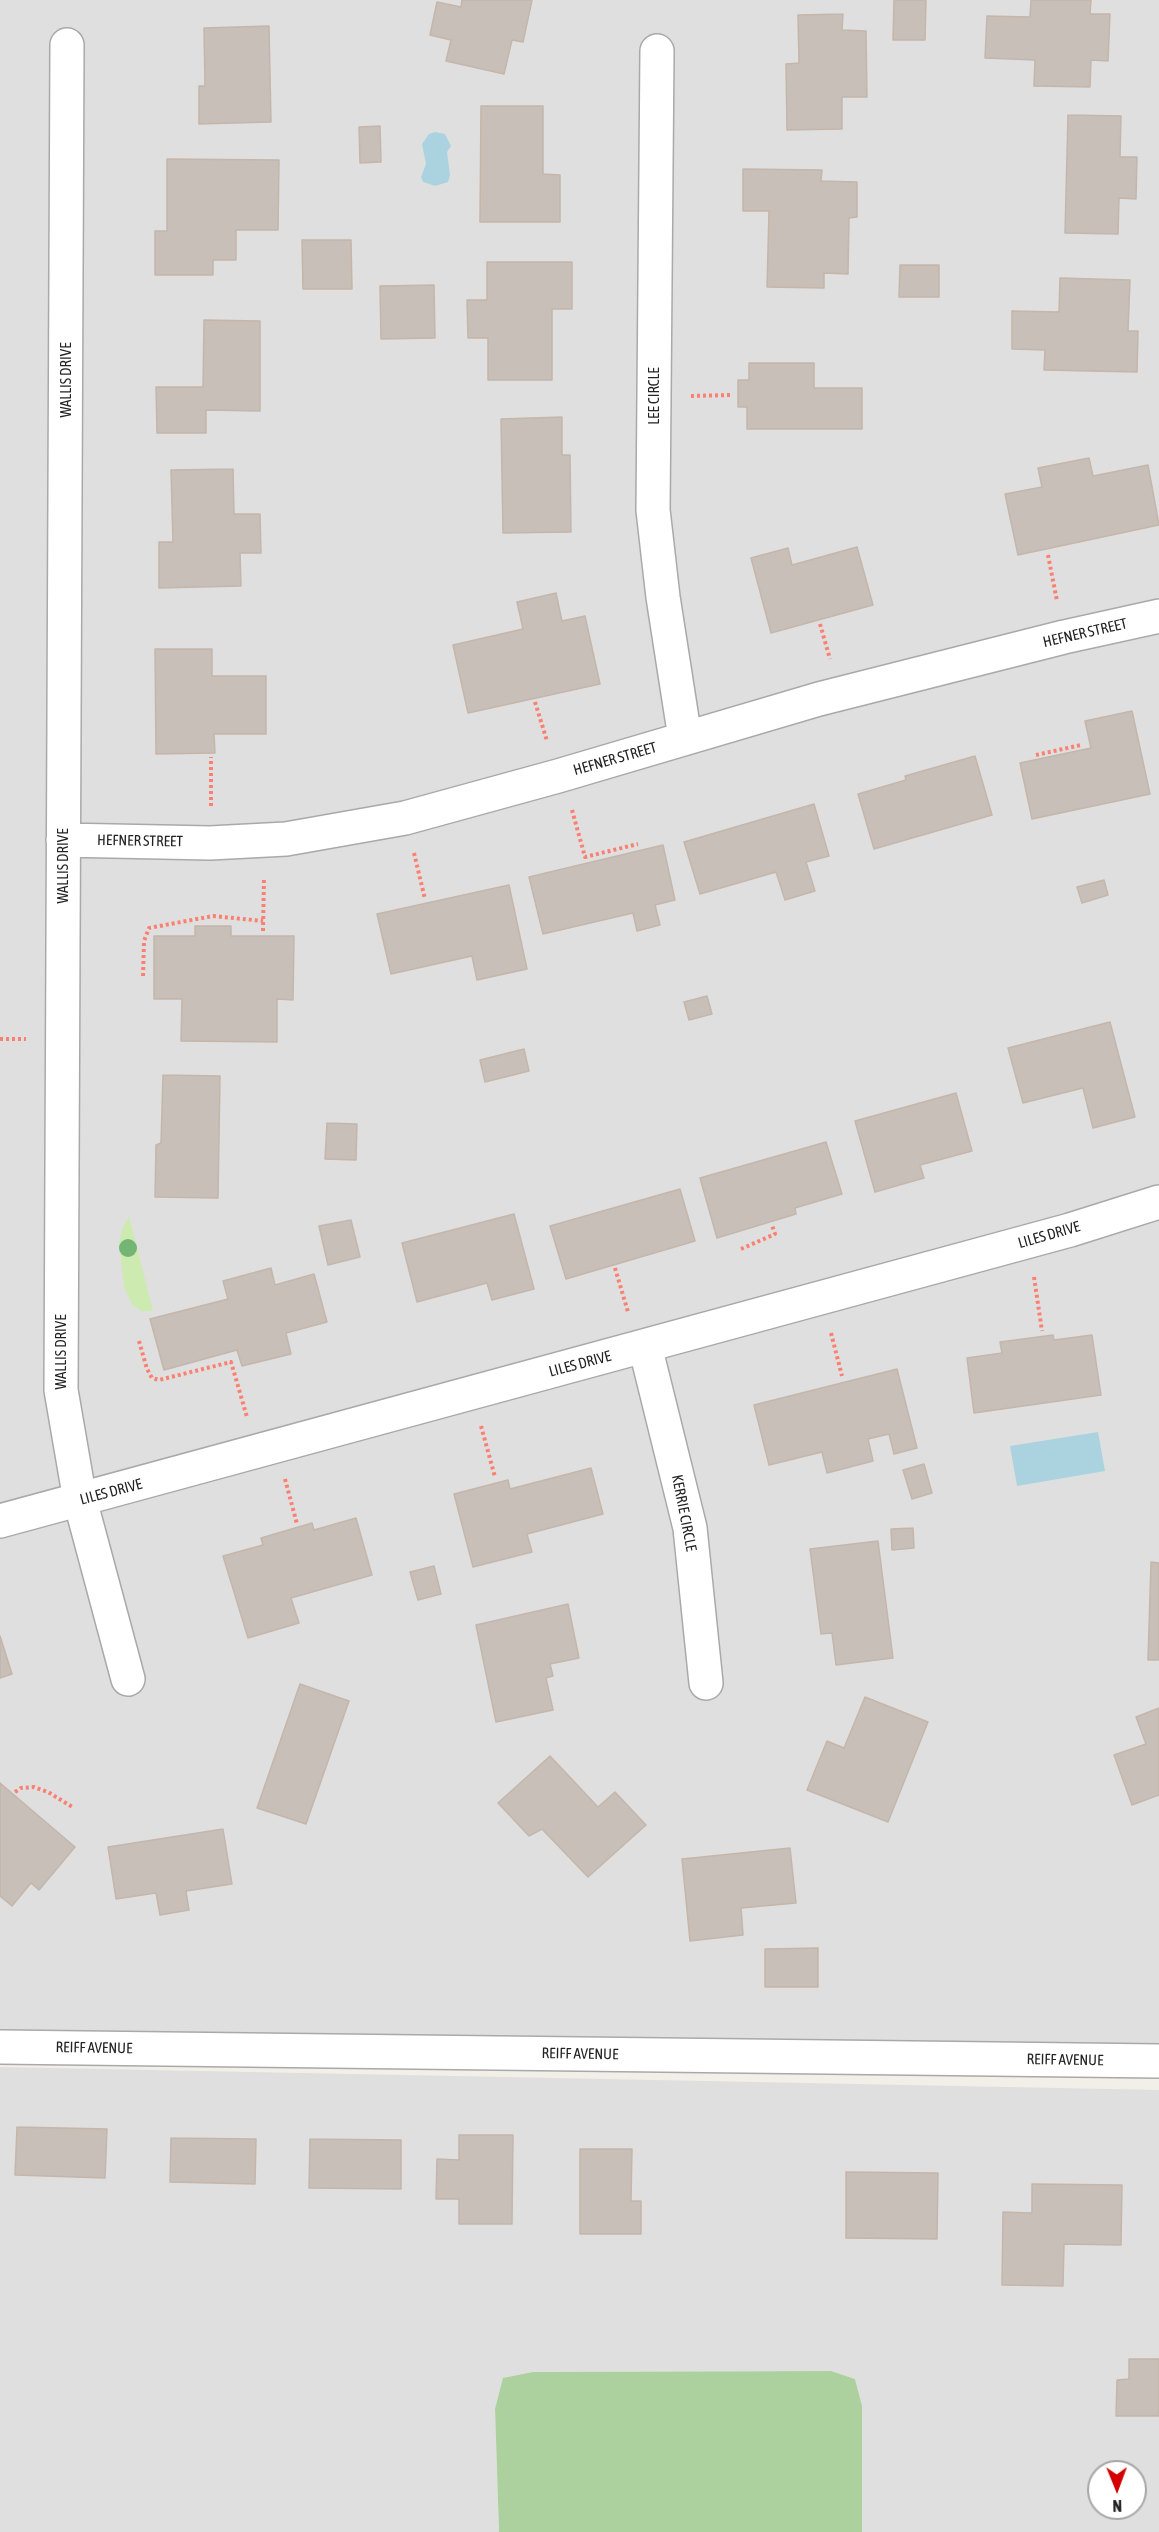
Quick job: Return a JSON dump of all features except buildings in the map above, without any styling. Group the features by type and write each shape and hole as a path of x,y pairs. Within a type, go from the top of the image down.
{"street":[{"name":"WALLIS DRIVE","path":"67,45 61,1390 80,1500 128,1679"},
{"name":"LEE CIRCLE","path":"657,51 653,510 663,597 685,738"},
{"name":"HEFNER STREET","path":"63,840 210,843 286,839 405,818 819,699 1064,637 1159,616"},
{"name":"LILES DRIVE","path":"0,1521 822,1298 1159,1202"},
{"name":"KERRIE CIRCLE","path":"641,1347 690,1528 706,1683"},
{"name":"REIFF AVENUE","path":"0,2047 1159,2061"}],"path":[{"path":"1048,555 1064,637"},
{"path":"1036,755 1080,745"},
{"path":"210,843 212,757"},
{"path":"563,774 585,857 638,844"},
{"path":"405,818 424,898"},
{"path":"263,931 265,840"},
{"path":"143,976 144,941 149,928 213,916 263,921"},
{"path":"741,1249 775,1234 772,1225"},
{"path":"1028,1241 1042,1331"},
{"path":"615,1269 641,1347"},
{"path":"822,1298 842,1376"},
{"path":"139,1341 147,1369 153,1378 159,1380 231,1362 297,1524"},
{"path":"472,1393 495,1477"},
{"path":"15,1792 21,1788 34,1787 48,1792 74,1808"}],"shaded area":[{"path":"0,0 1159,0 1159,2047 0,2031"},
{"path":"0,2067 1159,2090 1159,2532 862,2532 862,2406 855,2379 830,2371 533,2372 495,2409 499,2532 0,2532"}],"green space":[{"path":"129,1216 153,1311 141,1311 132,1304 124,1287 119,1242"},
{"path":"831,2371 855,2379 862,2406 862,2532 499,2532 495,2409 503,2378 533,2372"}],"water":[{"path":"435,132 445,134 451,146 447,152 450,175 448,182 435,186 423,182 421,177 426,164 422,144 429,134"},
{"path":"1098,1432 1105,1471 1017,1486 1010,1446"}]}
